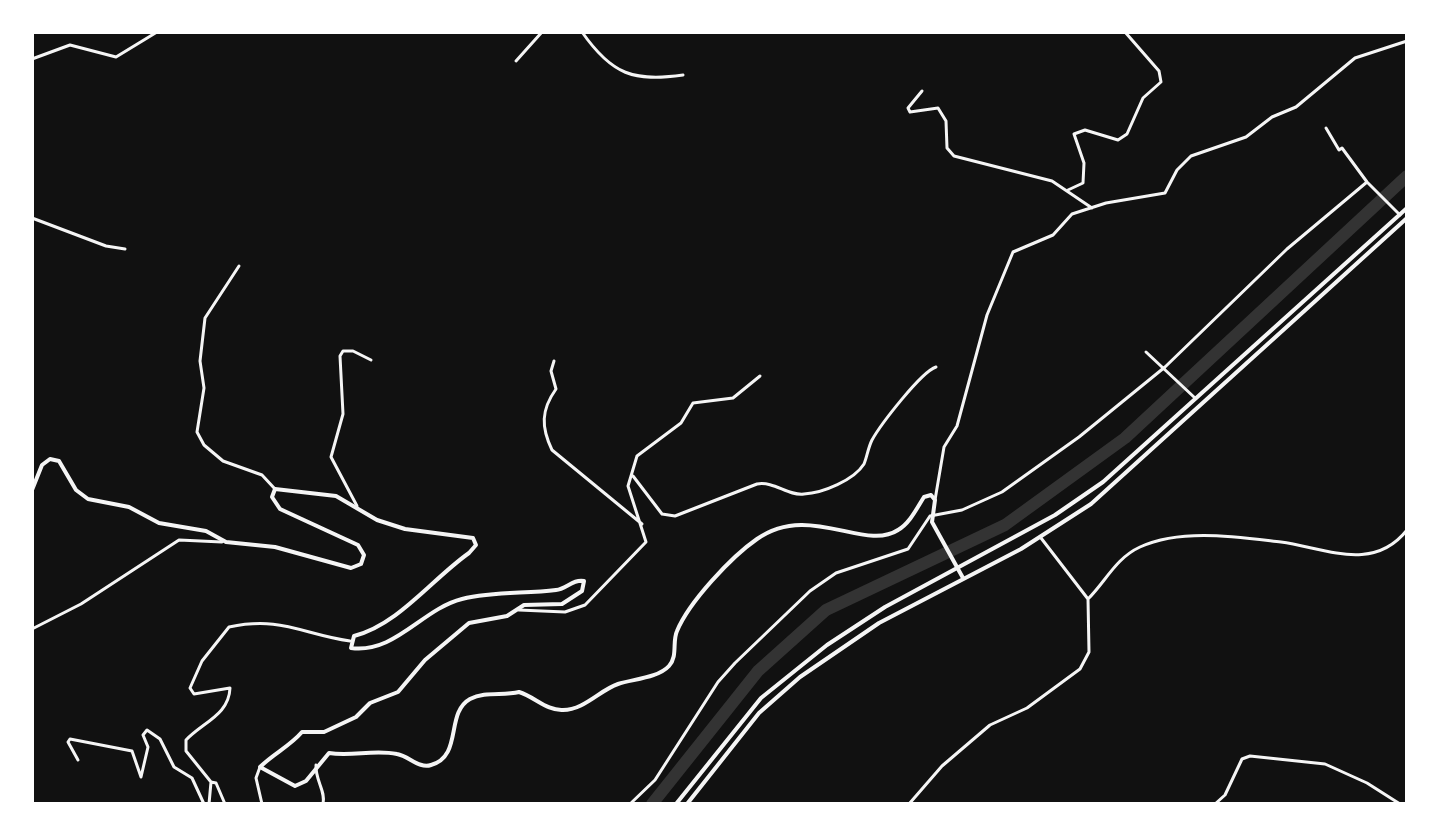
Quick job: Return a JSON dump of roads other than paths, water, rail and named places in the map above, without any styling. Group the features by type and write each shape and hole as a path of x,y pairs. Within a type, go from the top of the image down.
{"street":[{"path":"32,59 70,45 116,57 157,32"},
{"path":"516,61 542,32"},
{"path":"582,32 610,63 632,77 649,80 683,75"},
{"path":"1068,190 1083,183 1086,176 1074,134 1085,130 1118,140 1127,134 1143,98 1161,82 1159,71 1125,32"},
{"path":"630,804 655,780 718,682 810,591 836,573 908,549 931,519 944,447 957,426 973,361 1008,260 1022,245 1053,235 1072,214 1106,203 1165,193 1177,170 1191,156 1246,137 1272,117 1296,107 1355,58 1407,41"},
{"path":"922,91 908,108 910,112 938,108 946,121 947,148 954,156 976,164 1033,174 1068,190 1092,208"},
{"path":"1326,128 1339,150 1342,148 1367,182 1400,215"},
{"path":"931,519 962,510 1016,484 1167,369 1298,240 1367,182"},
{"path":"32,202 32,210"},
{"path":"676,804 712,755 775,685 885,607 959,570 1055,515 1103,482 1407,208"},
{"path":"32,218 106,246 125,249"},
{"path":"687,804 759,713 800,677 879,623 1041,538 1112,487 1407,218"},
{"path":"225,804 216,783 211,782 186,751 186,740 220,713 229,701 230,688 194,694 190,688 202,661 229,627 272,622 291,625 318,637 350,641 391,617 476,545 465,535 405,529 377,520 336,496 275,489 262,475 215,455 197,432 204,388 200,361 205,318 239,266"},
{"path":"357,506 331,457 343,414 340,356 343,351 353,351 371,360"},
{"path":"1146,352 1194,397"},
{"path":"554,361 551,371 556,389 543,414 544,434 552,450 642,524"},
{"path":"633,476 662,514 675,516 757,484 769,482 803,495 828,488 852,477 863,464 873,438 917,379 936,367"},
{"path":"515,611 565,612 585,605 627,558 643,547 646,536 628,486 637,456 681,423 693,403 733,398 760,376"},
{"path":"32,490 42,465 50,459 59,461 76,490 88,499 129,507 159,523 206,531 226,542"},
{"path":"32,629 81,604 179,540 196,538 275,547 351,568 361,564 364,555 358,545 280,509 272,497 275,489"},
{"path":"260,767 295,786 306,781 316,765 329,753 351,757 387,752 402,755 422,766 432,765 446,756 452,744 457,715 467,700 482,694 504,696 519,692 552,710 567,710 617,684 667,669 673,659 675,633 691,606 757,539 782,527 800,523 860,535 888,535 905,524 924,497 931,495 935,500"},
{"path":"931,519 963,578"},
{"path":"1088,599 1124,557 1143,546 1191,537 1225,537 1284,543 1337,555 1362,555 1386,550 1405,538 1407,530"},
{"path":"909,804 942,766 990,725 1027,708 1080,669 1089,652 1088,599 1041,538"},
{"path":"262,804 256,778 260,767 274,753 290,746 302,732 324,732 356,717 370,703 398,692 425,660 469,623 507,616 524,605 562,604 582,591 584,581 577,580 558,590 522,590 462,599 369,650 351,648 350,641"},
{"path":"78,760 68,742 70,739 123,746 132,751 141,777 148,747 143,735 147,730 160,739 174,767 198,785 206,804"},
{"path":"1215,804 1225,795 1242,759 1250,756 1325,764 1367,783 1400,804"},
{"path":"316,765 315,778 323,793 323,804"},
{"path":"206,804 211,782"}],"waterway":[{"path":"652,804 758,671 826,610 1005,525 1125,438 1407,176"}]}
